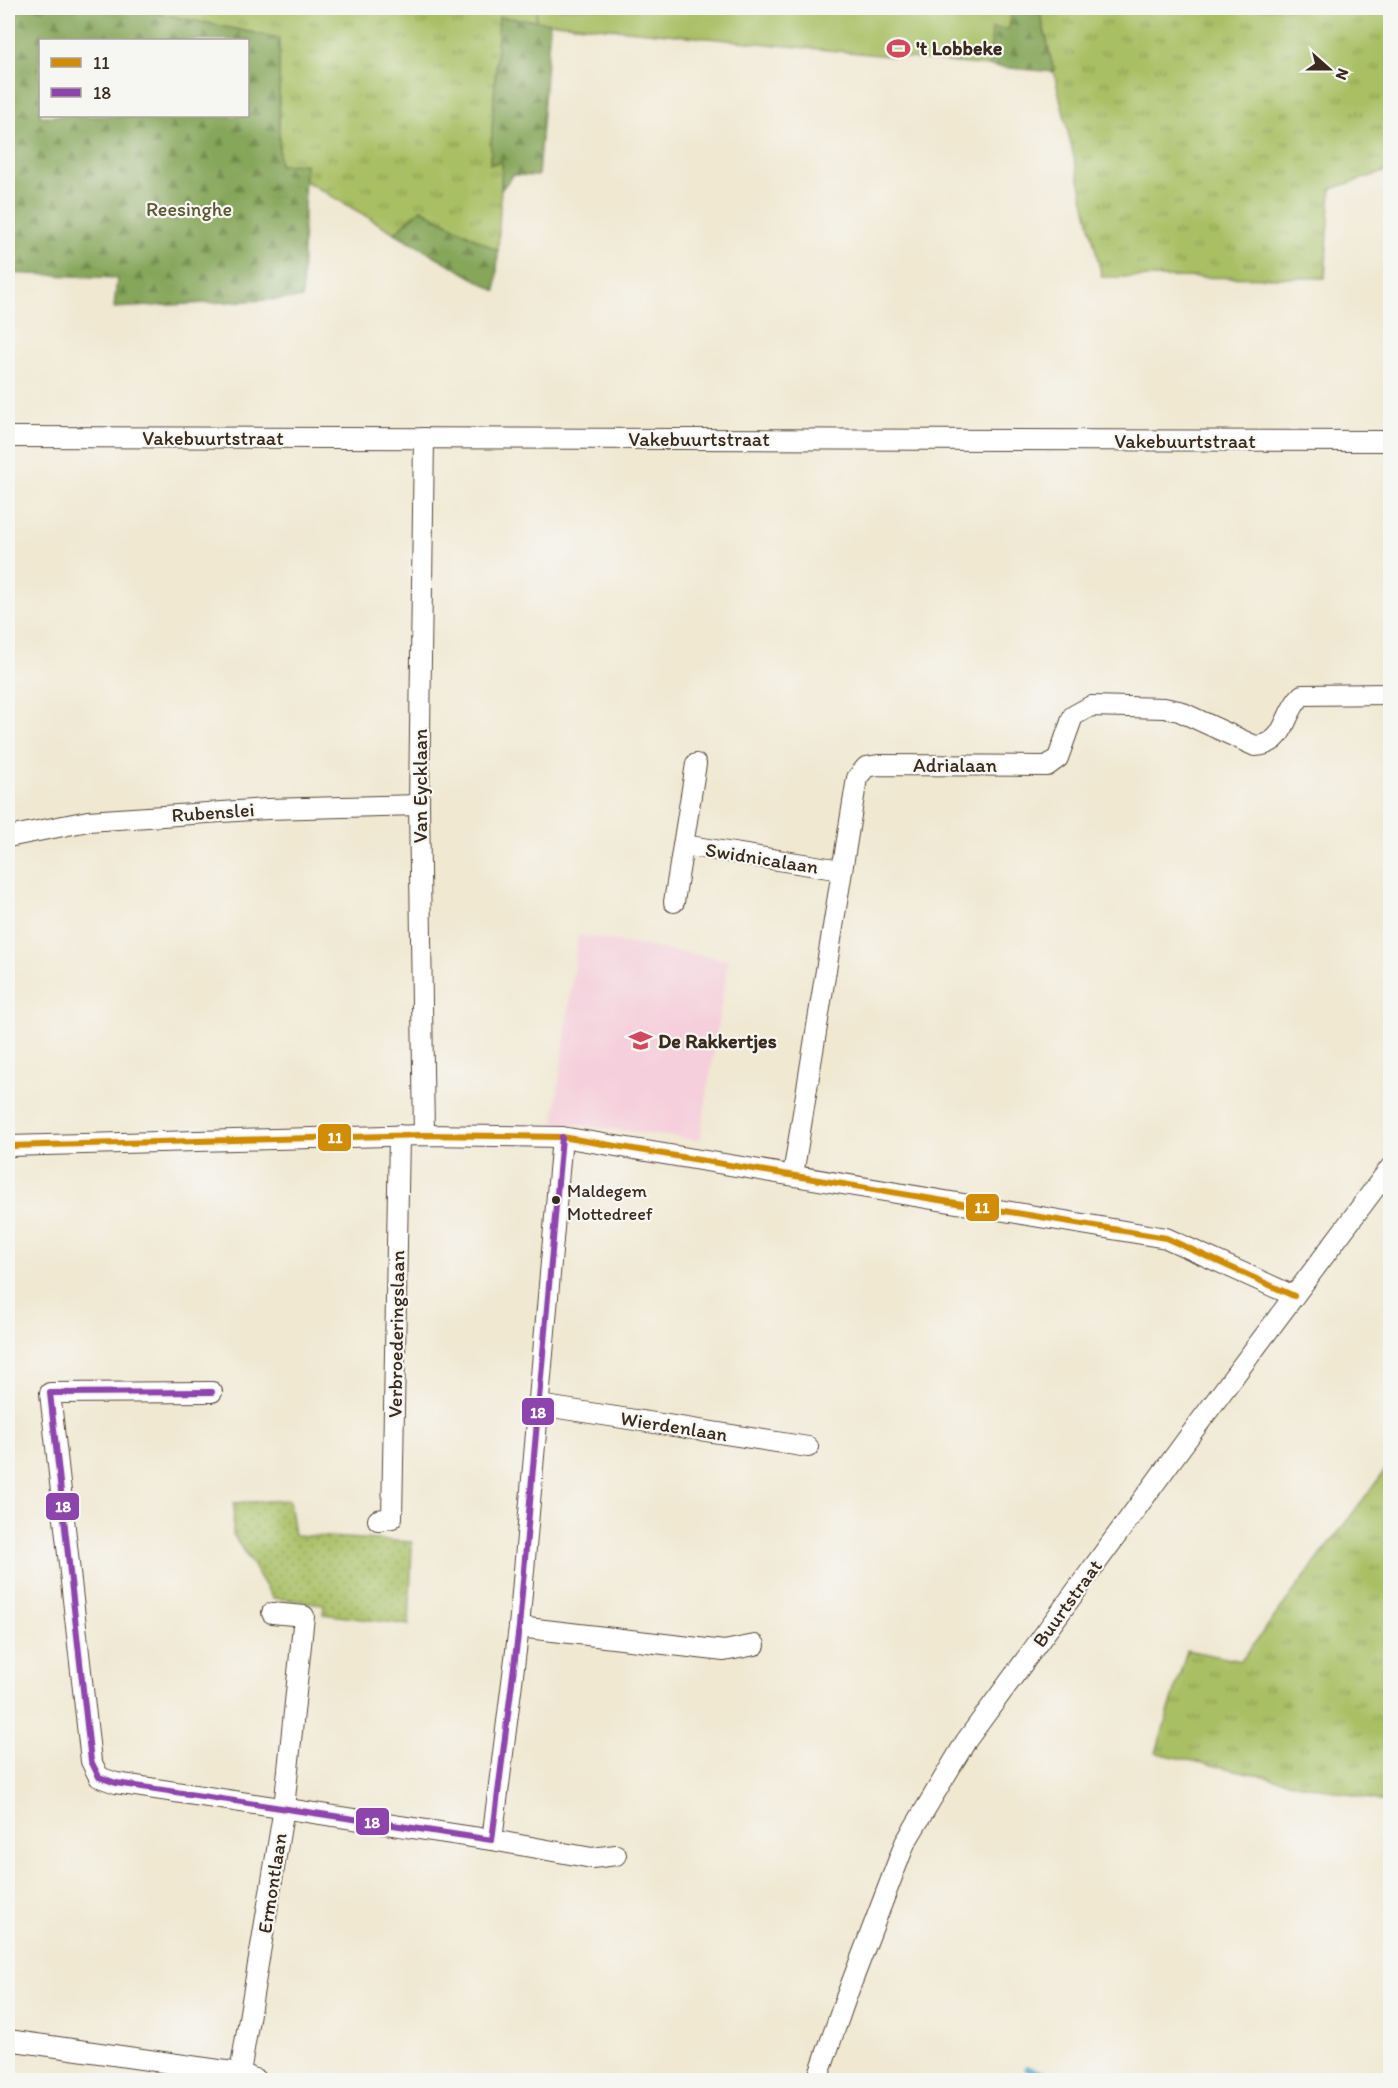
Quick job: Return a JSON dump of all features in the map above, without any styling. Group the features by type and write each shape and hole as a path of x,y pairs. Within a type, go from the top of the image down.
{"street":[{"name":"Vakebuurtstraat","path":"8,437 1390,441"},
{"name":"Van Eycklaan","path":"424,438 419,805 424,1135"},
{"name":"Adrialaan","path":"793,1175 857,778 866,767 878,765 1047,765 1058,758 1073,716 1091,706 1164,708 1179,711 1255,746 1266,745 1277,739 1295,702 1302,695 1390,694"},
{"name":"Swidnicalaan","path":"674,902 696,764"},
{"name":"Rubenslei","path":"8,837 100,820 267,809 419,805"},
{"name":"Swidnicalaan","path":"683,846 841,870"},
{"path":"8,1146 424,1135 562,1137 1166,1238 1294,1296"},
{"name":"Verbroederingslaan","path":"378,1520 392,1518 399,1136"},
{"path":"492,1840 519,1627 562,1137"},
{"name":"Buurtstraat","path":"817,2080 905,1844 966,1741 1390,1168"},
{"path":"212,1392 50,1393 91,1761 99,1777 116,1783 492,1840 592,1858 616,1855"},
{"name":"Wierdenlaan","path":"539,1405 808,1447"},
{"name":"Ermontlaan","path":"249,2077 284,1808 304,1616 272,1612"},
{"path":"519,1627 724,1651 755,1645"},
{"path":"8,2040 249,2077"}],"shaded area":[{"name":"De Rakkertjes","path":"578,935 728,960 700,1140 554,1122"}],"green space":[{"name":"Reesinghe","path":"8,8 132,8 279,38 279,165 305,164 302,298 114,308 117,278 8,273"},
{"path":"132,8 537,8 536,21 499,18 490,164 502,162 498,251 421,209 395,233 304,180 305,164 279,165 279,38"},
{"name":"'t Lobbeke","path":"537,8 1027,8 1028,10 1011,13 1009,29 992,28 989,66 536,21"},
{"path":"1027,8 1039,8 1054,72 989,66 992,28 1011,13 1027,10"},
{"path":"1039,8 1390,8 1390,170 1331,189 1325,278 1102,277"},
{"path":"499,17 550,22 538,176 513,175 501,190 502,162 490,164"},
{"path":"421,209 498,251 496,291 395,233"},
{"path":"1390,1464 1390,1803 1156,1753 1187,1650 1241,1661"},
{"path":"289,1500 294,1535 412,1542 409,1625 323,1614 324,1604 273,1598 233,1534 234,1503"}],"waterway":[{"path":"1027,2068 1058,2080"}],"transit line":[{"name":"11","path":"8,1146 424,1135 562,1137 1166,1238 1294,1296"},
{"name":"18","path":"212,1392 50,1393 91,1761 99,1777 116,1783 492,1840 519,1627 562,1137"}],"place":[{"name":"'t Lobbeke","path":"898,48"},
{"name":"De Rakkertjes","path":"640,1041"},
{"name":"Maldegem Mottedreef","path":"556,1200"}]}
